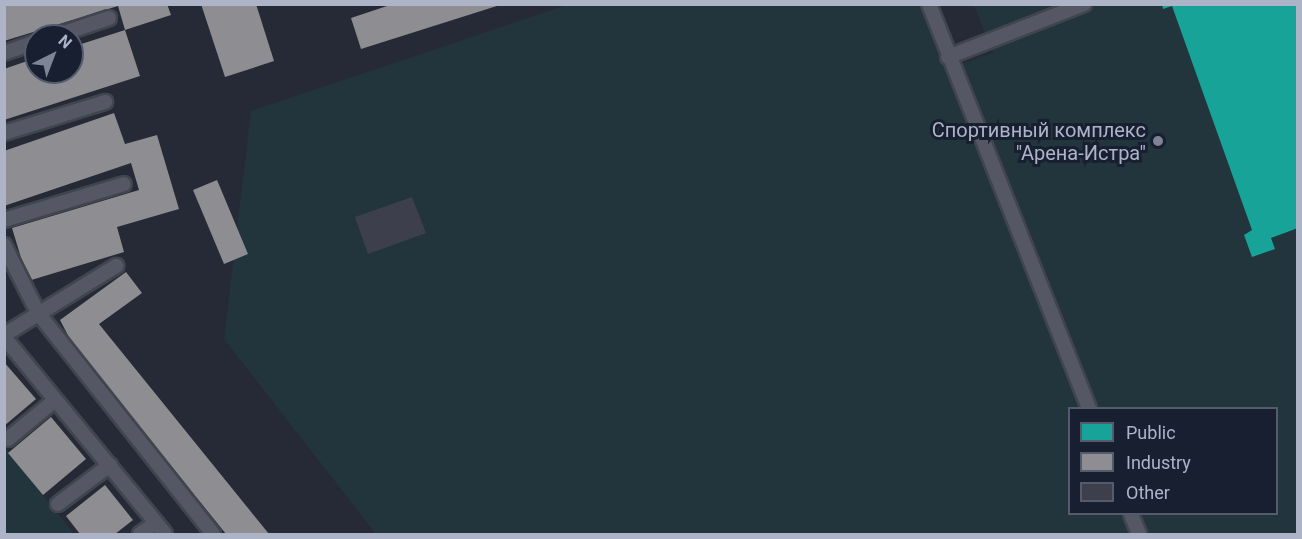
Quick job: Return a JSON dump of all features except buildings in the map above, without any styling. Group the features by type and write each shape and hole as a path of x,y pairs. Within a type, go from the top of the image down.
{"lane":[{"path":"929,4 948,57 1089,407"},
{"path":"948,57 1084,4"},
{"path":"84,26 109,18"},
{"path":"4,52 24,46"},
{"path":"4,133 105,102"},
{"path":"4,220 124,184"},
{"path":"4,245 38,314 213,534"},
{"path":"116,266 38,314 6,342 165,534"},
{"path":"8,439 55,400"},
{"path":"58,504 110,465"},
{"path":"1132,515 1139,534"},
{"path":"140,534 155,523"}],"shaded area":[{"path":"567,5 932,5 959,65 993,53 974,5 1297,5 1297,534 376,534 224,339 251,111"},
{"path":"5,447 74,534 5,534"}],"place":[{"name":"Спортивный комплекс \"Арена-Истра\"","path":"1158,141"}]}
